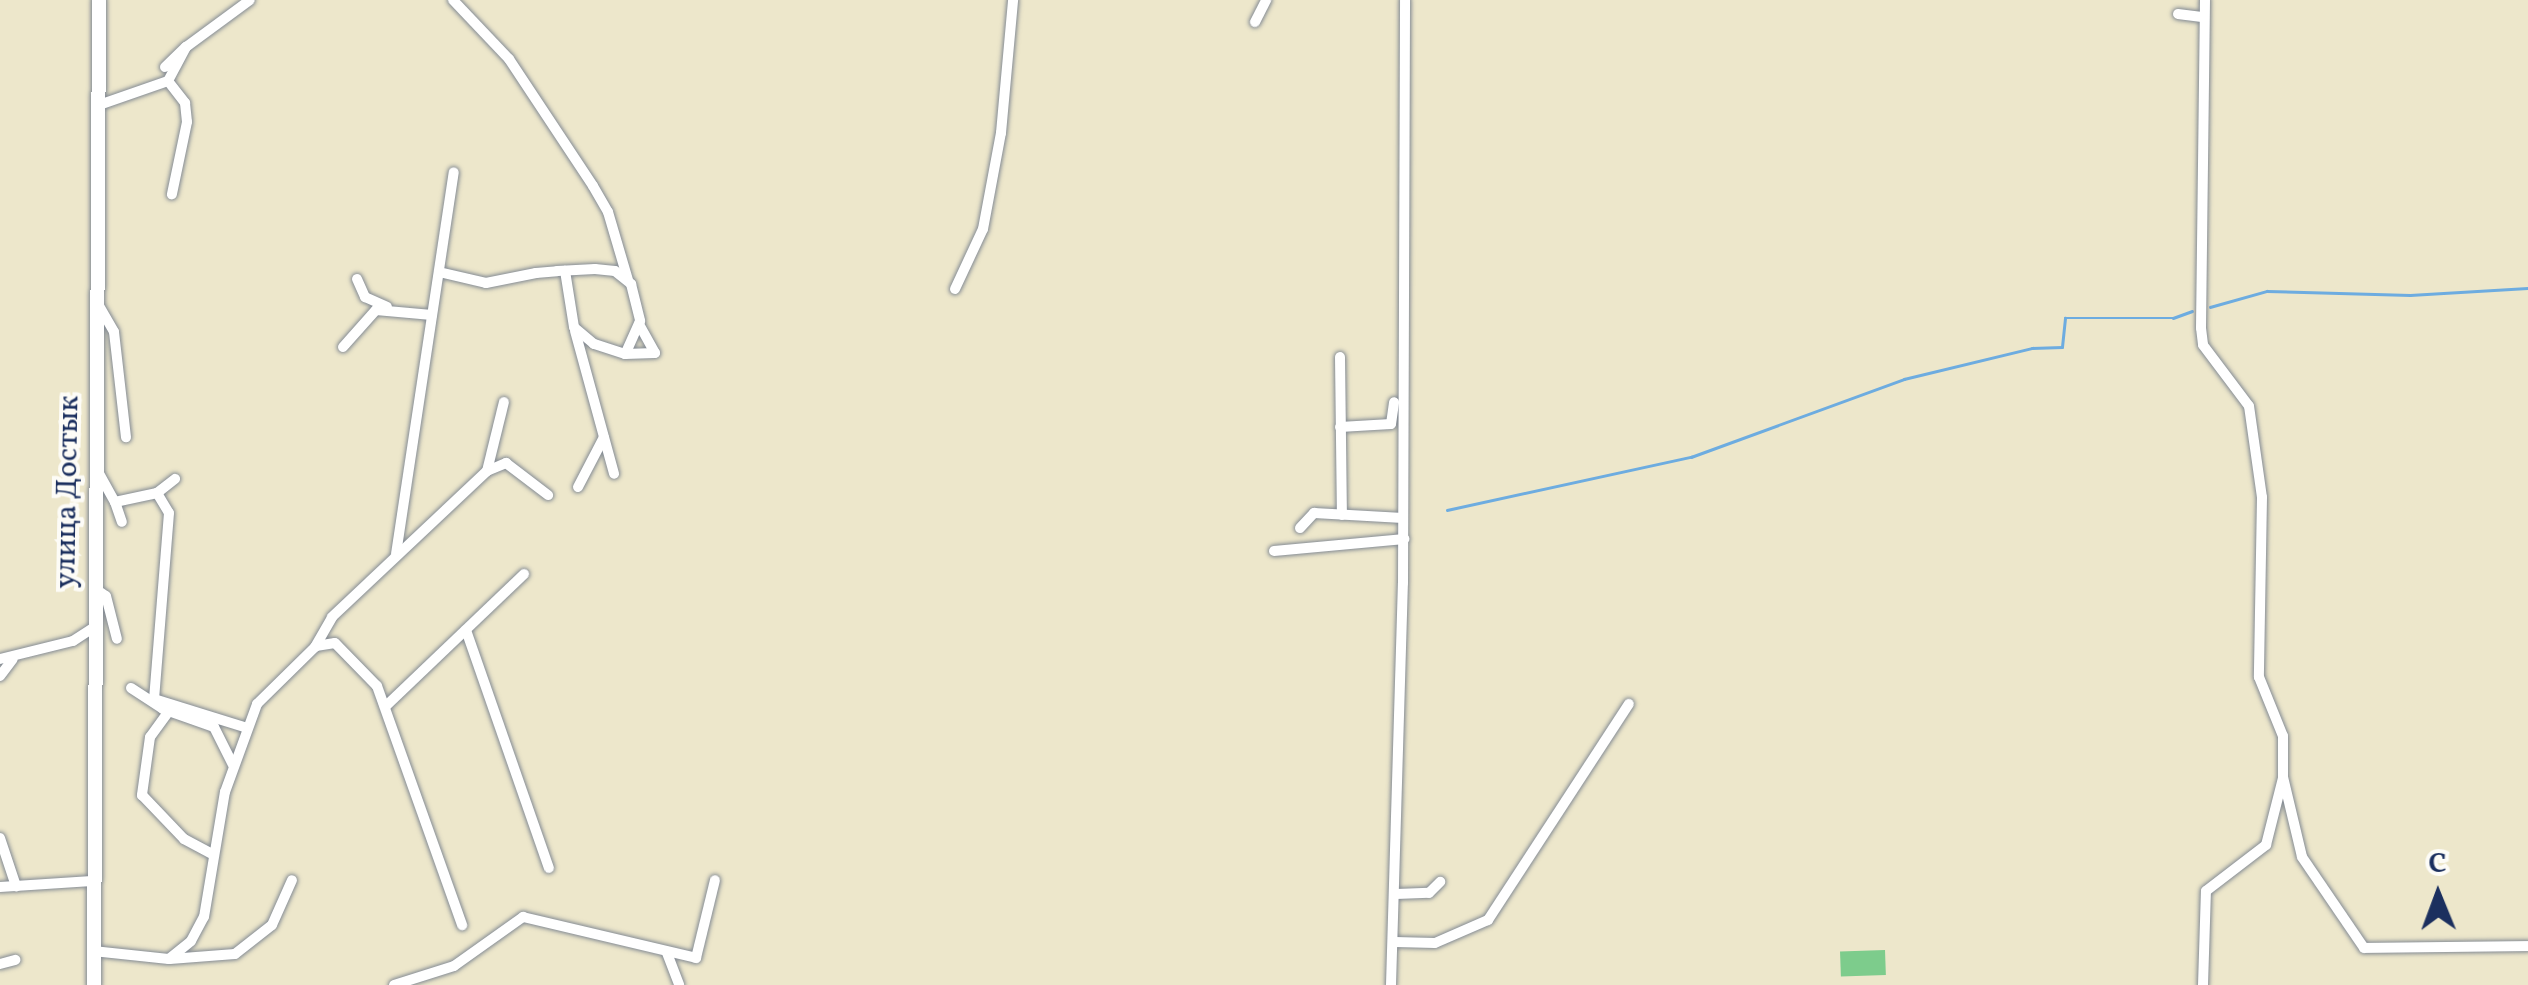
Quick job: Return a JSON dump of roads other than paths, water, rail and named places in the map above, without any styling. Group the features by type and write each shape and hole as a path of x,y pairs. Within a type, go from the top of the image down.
{"main road":[{"name":"улица Достык","path":"94,985 99,0"}],"street":[{"path":"165,66 250,0"},
{"path":"453,0 510,59 608,212 639,324 655,352 624,354 594,344 574,327"},
{"path":"955,289 982,229 1001,134 1014,0"},
{"path":"1255,22 1266,0"},
{"path":"1391,985 1404,539 1400,417 1404,0"},
{"path":"2205,0 2201,328 2203,345 2249,406 2262,497 2259,677 2283,736 2283,777 2302,857 2364,948 2528,946"},
{"path":"2178,14 2204,17"},
{"path":"98,105 168,82 186,48"},
{"path":"168,82 185,103 187,122 172,194"},
{"path":"396,555 454,172"},
{"path":"439,272 486,283 606,268 628,281"},
{"path":"566,270 574,327 614,474"},
{"path":"358,279 365,297 382,309 432,315"},
{"path":"98,303 114,332 126,437"},
{"path":"343,348 382,309"},
{"path":"624,354 639,324"},
{"path":"1340,357 1342,515"},
{"path":"487,471 504,402"},
{"path":"1394,402 1400,417"},
{"path":"1340,427 1400,417"},
{"path":"578,487 604,437"},
{"path":"489,454 506,462 548,495"},
{"path":"169,959 202,926 234,766 257,704 315,647 328,621 487,471 506,462"},
{"path":"96,468 122,522"},
{"path":"115,502 157,493 175,479"},
{"path":"154,699 170,526 157,493"},
{"path":"1300,528 1314,513 1403,518"},
{"path":"1274,552 1404,539"},
{"path":"386,706 524,574"},
{"path":"94,588 106,596 117,639"},
{"path":"0,659 14,660 93,628"},
{"path":"466,630 548,868"},
{"path":"315,647 334,643 376,686 462,925"},
{"path":"0,676 14,660"},
{"path":"132,688 154,699 247,728"},
{"path":"154,699 168,711 214,727 234,766"},
{"path":"1394,942 1435,944 1488,920 1629,704"},
{"path":"168,711 153,726 142,795 184,839 214,856"},
{"path":"2203,985 2206,892 2266,845 2283,777"},
{"path":"0,838 16,886"},
{"path":"0,887 92,880"},
{"path":"94,952 169,959 235,954 272,924 292,880"},
{"path":"395,985 454,966 523,917 667,953 700,956 715,880"},
{"path":"1396,894 1429,893 1440,882"},
{"path":"667,953 679,985"},
{"path":"0,964 15,960"}],"waterway":[{"path":"2210,307 2267,291 2410,295 2528,288"},
{"path":"1447,510 1691,457 1904,379 2032,348 2062,347 2065,318 2173,318 2192,311"}]}
